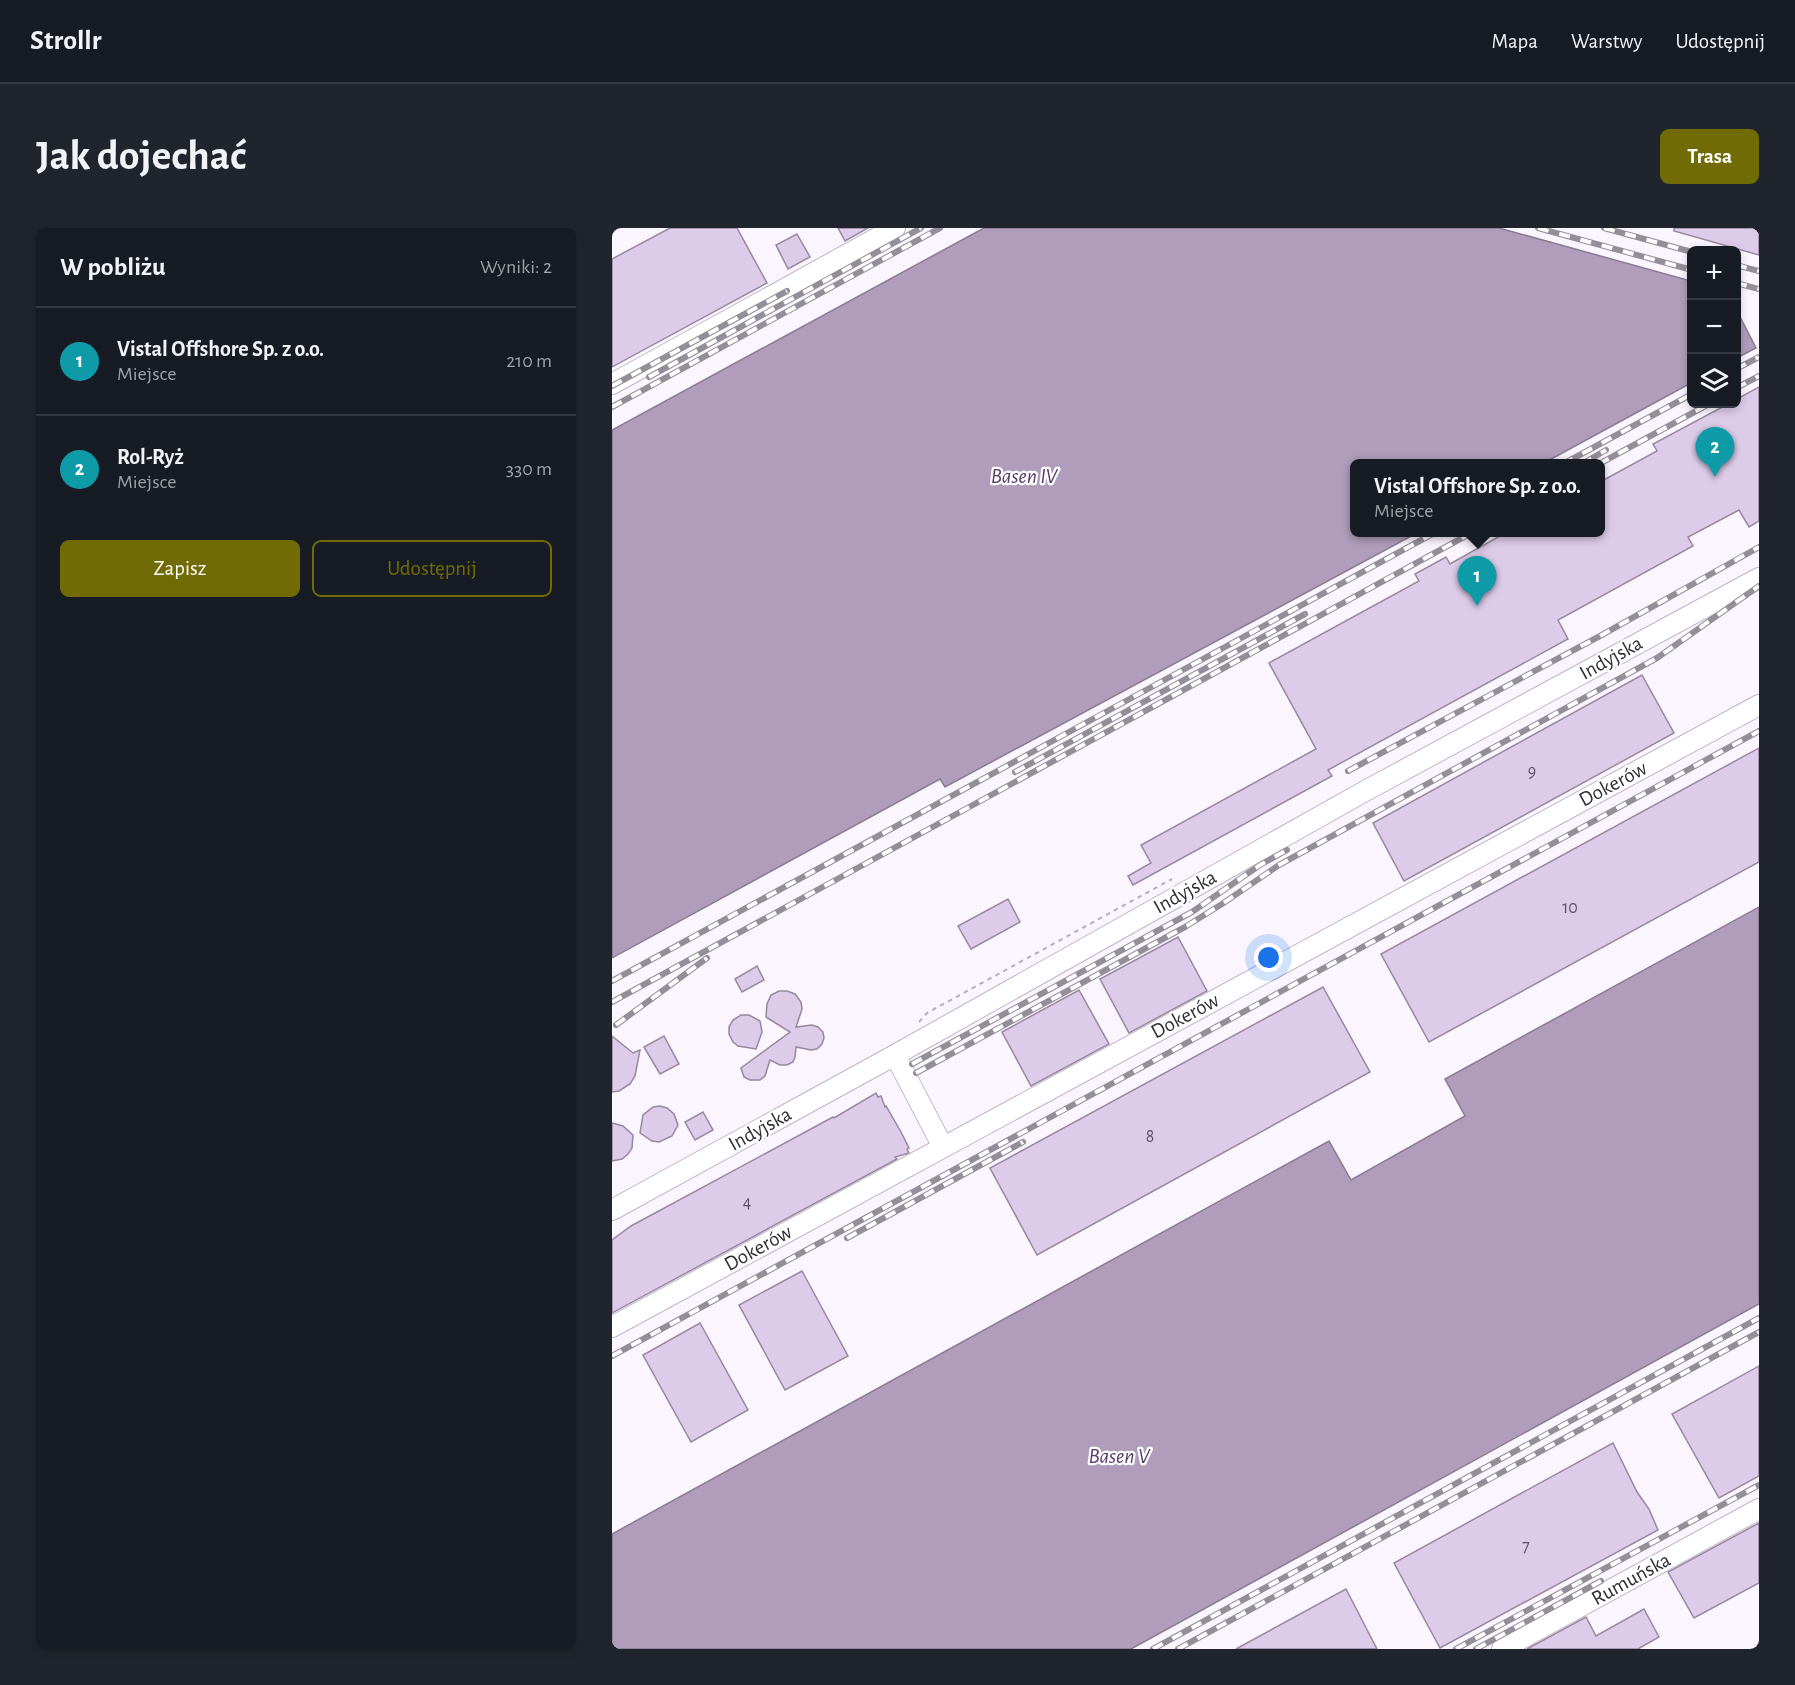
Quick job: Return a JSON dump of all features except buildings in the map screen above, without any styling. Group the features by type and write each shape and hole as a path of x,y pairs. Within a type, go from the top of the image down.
{"lane":[{"path":"612,384 895,228"},
{"name":"Indyjska","path":"612,1210 895,1055 1367,790 1759,578"},
{"name":"Dokerów","path":"612,1328 1759,705"},
{"path":"895,1055 943,1147"},
{"name":"Rumuńska","path":"1502,1649 1759,1509"}],"water":[{"name":"Basen IV","path":"984,228 1499,228 1687,280 1687,385 1551,459 1350,459 1350,537 1410,537 945,787 940,779 612,958 612,430"},
{"path":"1741,319 1756,348 1741,356"},
{"name":"Basen V","path":"1759,907 1759,1304 1131,1649 612,1649 612,1534 1329,1141 1351,1180 1465,1116 1445,1079"}],"railway":[{"path":"649,377 921,228"},
{"path":"612,407 940,228"},
{"path":"1538,228 1687,269"},
{"path":"1604,228 1687,251"},
{"path":"1741,266 1759,271"},
{"path":"1741,284 1759,289"},
{"path":"612,386 787,291"},
{"path":"1741,366 1759,357"},
{"path":"1741,385 1759,376"},
{"path":"1572,459 1687,397"},
{"path":"1605,461 1702,408"},
{"path":"1591,459 1606,450"},
{"path":"612,981 1427,537"},
{"path":"612,1002 1464,537"},
{"path":"1348,771 1600,636 1759,547"},
{"path":"916,1073 1185,927 1279,865 1657,658 1759,586"},
{"path":"1015,772 1305,614"},
{"path":"612,1356 1759,731"},
{"path":"912,1064 1192,912 1260,865 1287,850"},
{"path":"616,1025 707,958"},
{"path":"847,1238 1023,1142"},
{"path":"1153,1649 1759,1318"},
{"path":"1178,1649 1759,1332"},
{"path":"1456,1649 1759,1485"},
{"path":"1476,1649 1601,1581"}],"place":[{"name":"Rol-Ryż","path":"1715,477"},
{"name":"Vistal Offshore Sp. z o.o.","path":"1477,606"}]}
